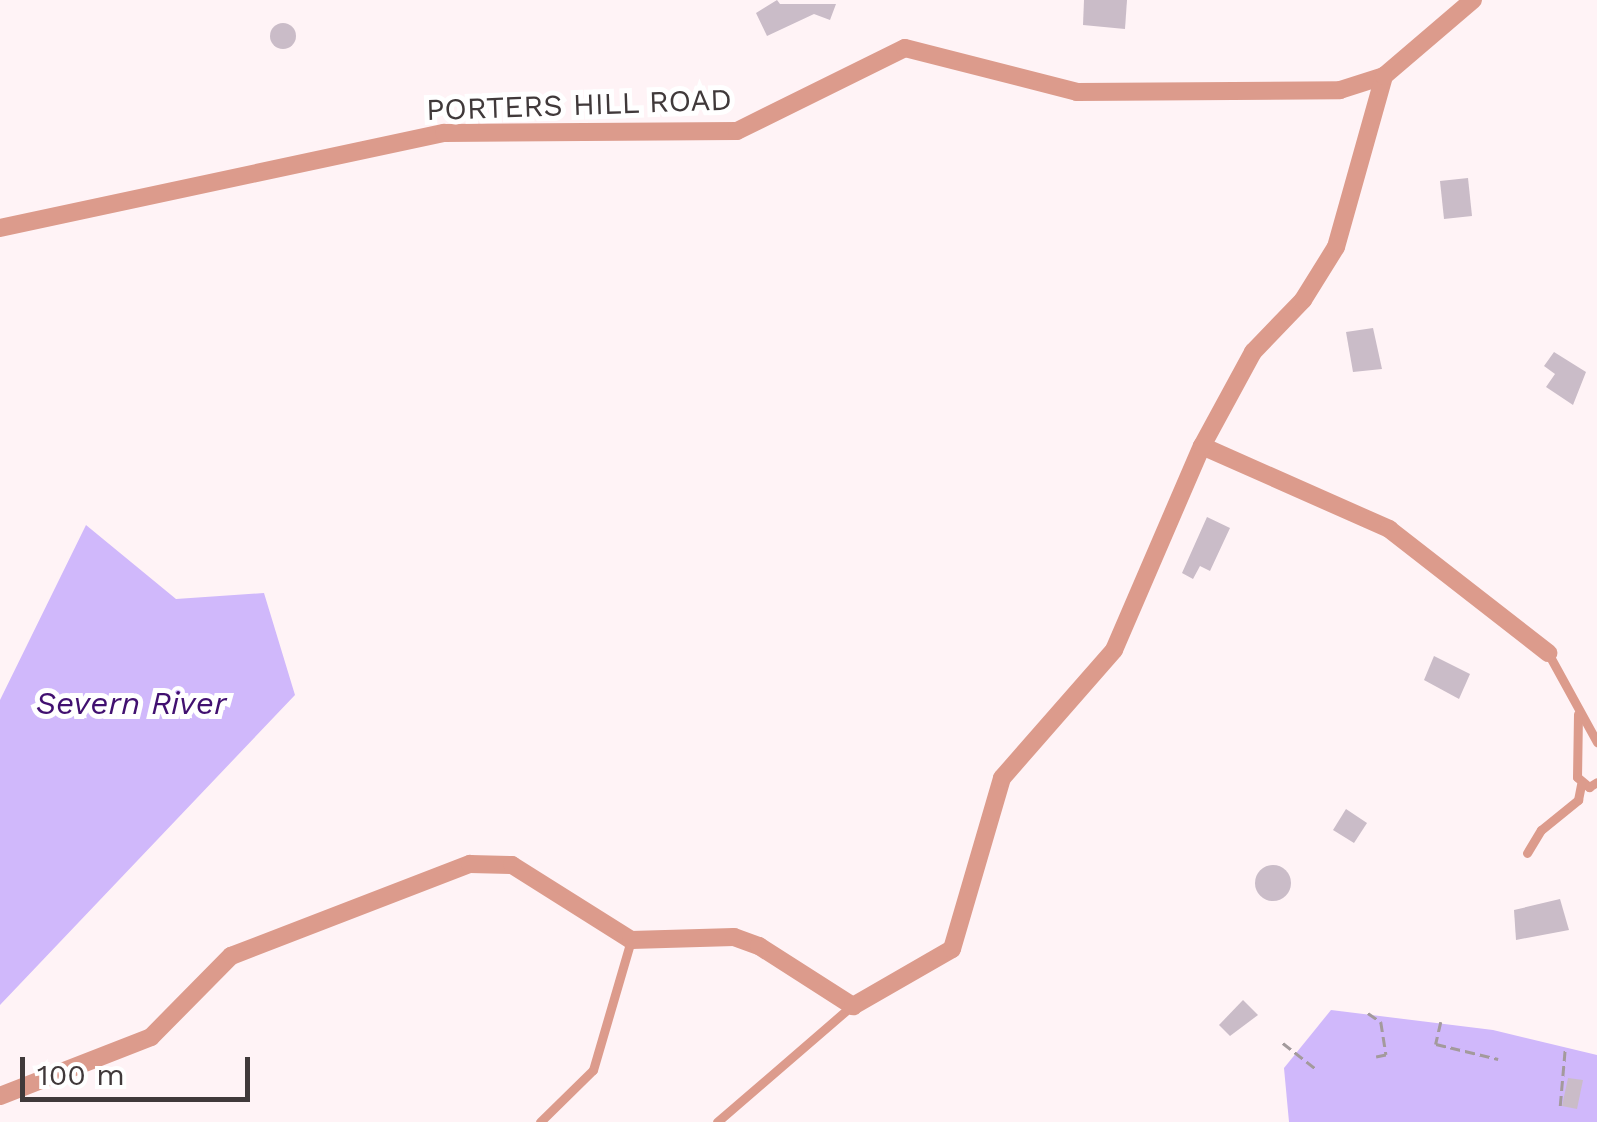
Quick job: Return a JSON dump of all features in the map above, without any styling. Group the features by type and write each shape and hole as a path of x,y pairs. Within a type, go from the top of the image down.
{"street":[{"path":"0,1096 151,1037 231,956 470,864 512,865 631,940 734,937 853,1006 952,949 1002,778 1114,650 1202,446 1253,352 1304,300 1336,248 1384,76 1473,0"},
{"name":"PORTERS HILL ROAD","path":"0,228 444,132 737,131 905,48 1077,92 1340,90 1384,76"},
{"path":"1202,446 1389,529 1548,653"}],"lane":[{"path":"1548,653 1578,714 1597,742"},
{"path":"1528,853 1541,830 1578,800 1578,714"},
{"path":"1581,784 1597,782"},
{"path":"540,1122 593,1070 631,940"},
{"path":"717,1122 853,1006"}],"path":[{"path":"1368,1013 1382,1022 1386,1056 1376,1057"},
{"path":"1440,1022 1436,1044 1498,1060"},
{"path":"1283,1043 1316,1069"},
{"path":"1560,1106 1565,1049"}],"water":[{"name":"Severn River","path":"86,525 176,599 264,593 295,695 0,1005 0,700"},
{"path":"1331,1010 1493,1030 1597,1055 1597,1122 1289,1122 1284,1068"}],"building":[{"path":"777,0 780,4 836,4 830,20 814,14 767,36 756,13"},
{"path":"1084,0 1127,0 1125,29 1083,25"},
{"path":"283,23 292,27 296,36 292,45 283,49 274,45 270,36 274,27"},
{"path":"1468,178 1472,216 1444,219 1440,181"},
{"path":"1373,328 1382,369 1353,372 1346,332"},
{"path":"1554,352 1586,372 1573,405 1546,387 1555,374 1544,366"},
{"path":"1207,517 1230,528 1210,571 1200,566 1193,579 1182,573"},
{"path":"1434,656 1470,674 1459,699 1424,680"},
{"path":"1346,809 1367,823 1354,843 1333,830"},
{"path":"1273,865 1286,870 1291,883 1286,896 1273,901 1260,896 1255,883 1260,870"},
{"path":"1560,899 1569,930 1516,940 1514,910"},
{"path":"1243,1000 1258,1015 1230,1036 1219,1025"},
{"path":"1568,1078 1583,1080 1577,1109 1562,1106"}]}
